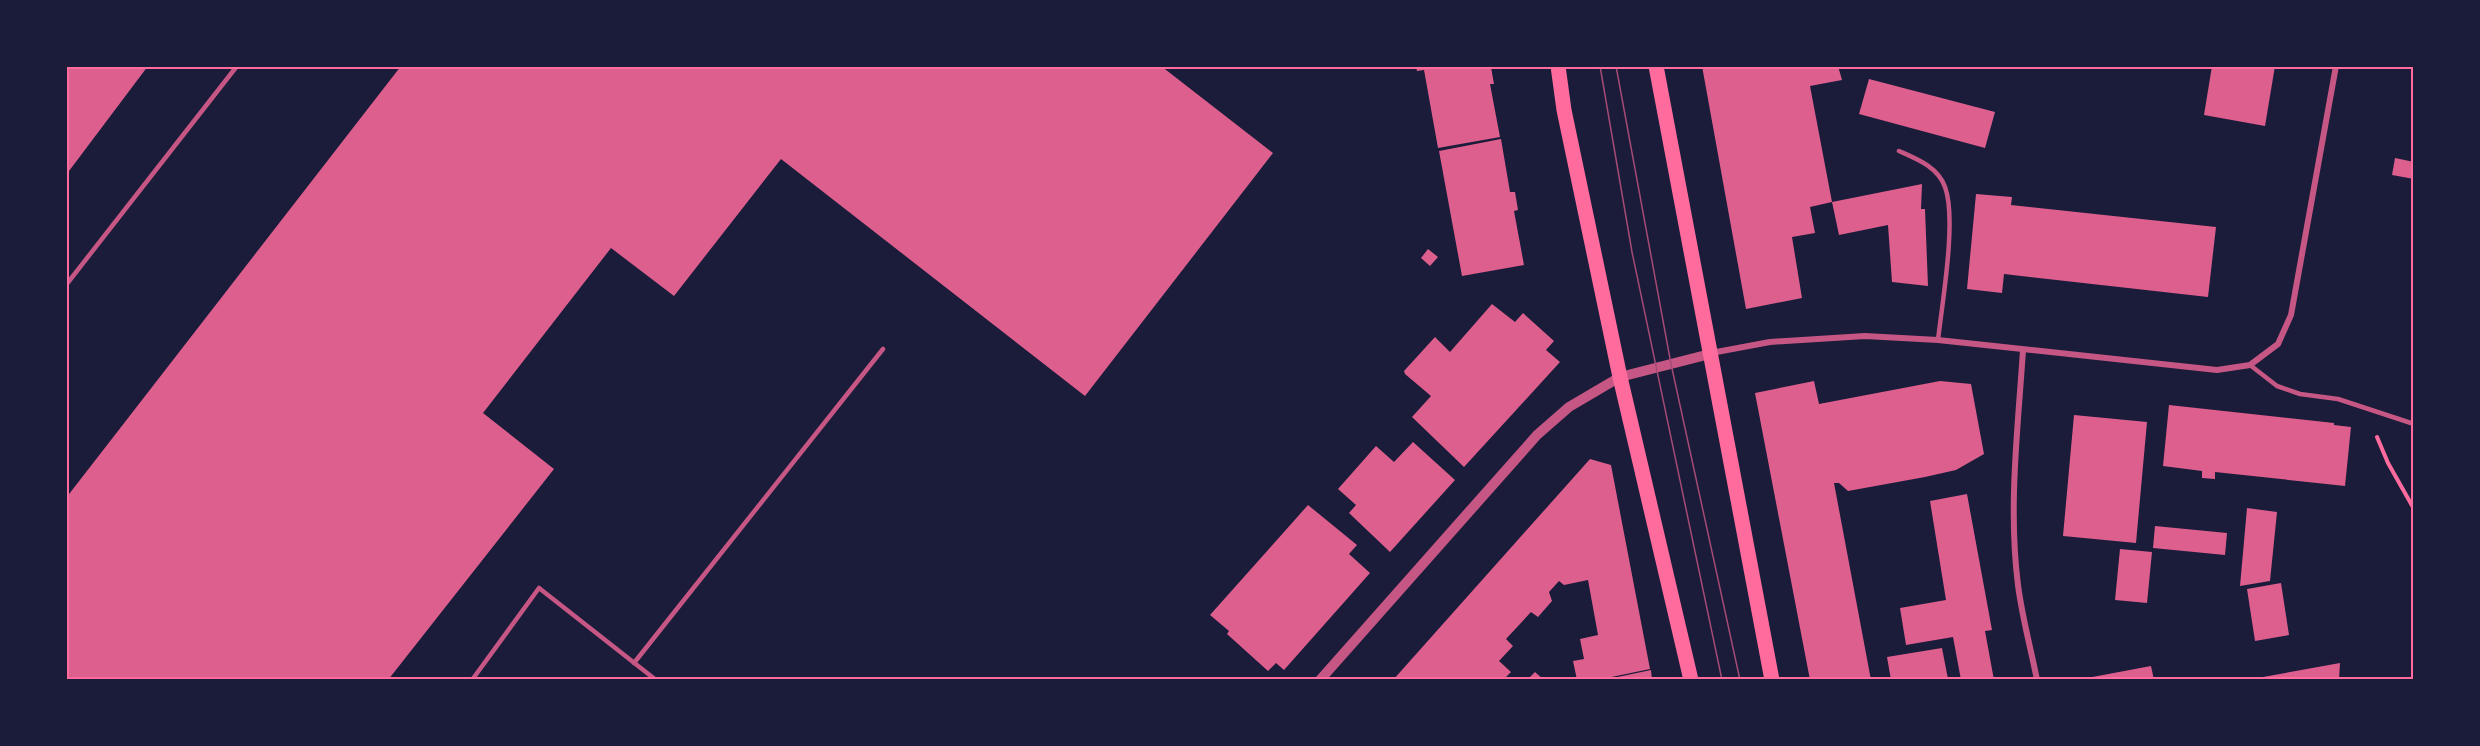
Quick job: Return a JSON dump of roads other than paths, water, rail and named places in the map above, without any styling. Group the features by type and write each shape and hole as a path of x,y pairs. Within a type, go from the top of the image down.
{"main road":[{"path":"1557,66 1620,377 1691,680"},
{"path":"1656,66 1772,680"}],"street":[{"path":"1320,680 1537,435 1569,407 1620,377 1710,354 1770,342 1865,336 1938,340 2217,370 2250,365 2278,344 2291,315 2336,66"},
{"path":"2023,350 2014,481 2014,530 2018,585 2037,680"}],"lane":[{"path":"66,285 237,66"},
{"path":"1899,151 1930,166 1945,186 1949,211 1938,340"},
{"path":"634,663 883,349"},
{"path":"2250,365 2277,386 2300,394 2338,399 2364,406 2414,424"},
{"path":"472,680 539,588 656,680"}],"tram line":[{"path":"1600,66 1632,252 1722,680"},
{"path":"1616,66 1671,364 1740,680"}]}
